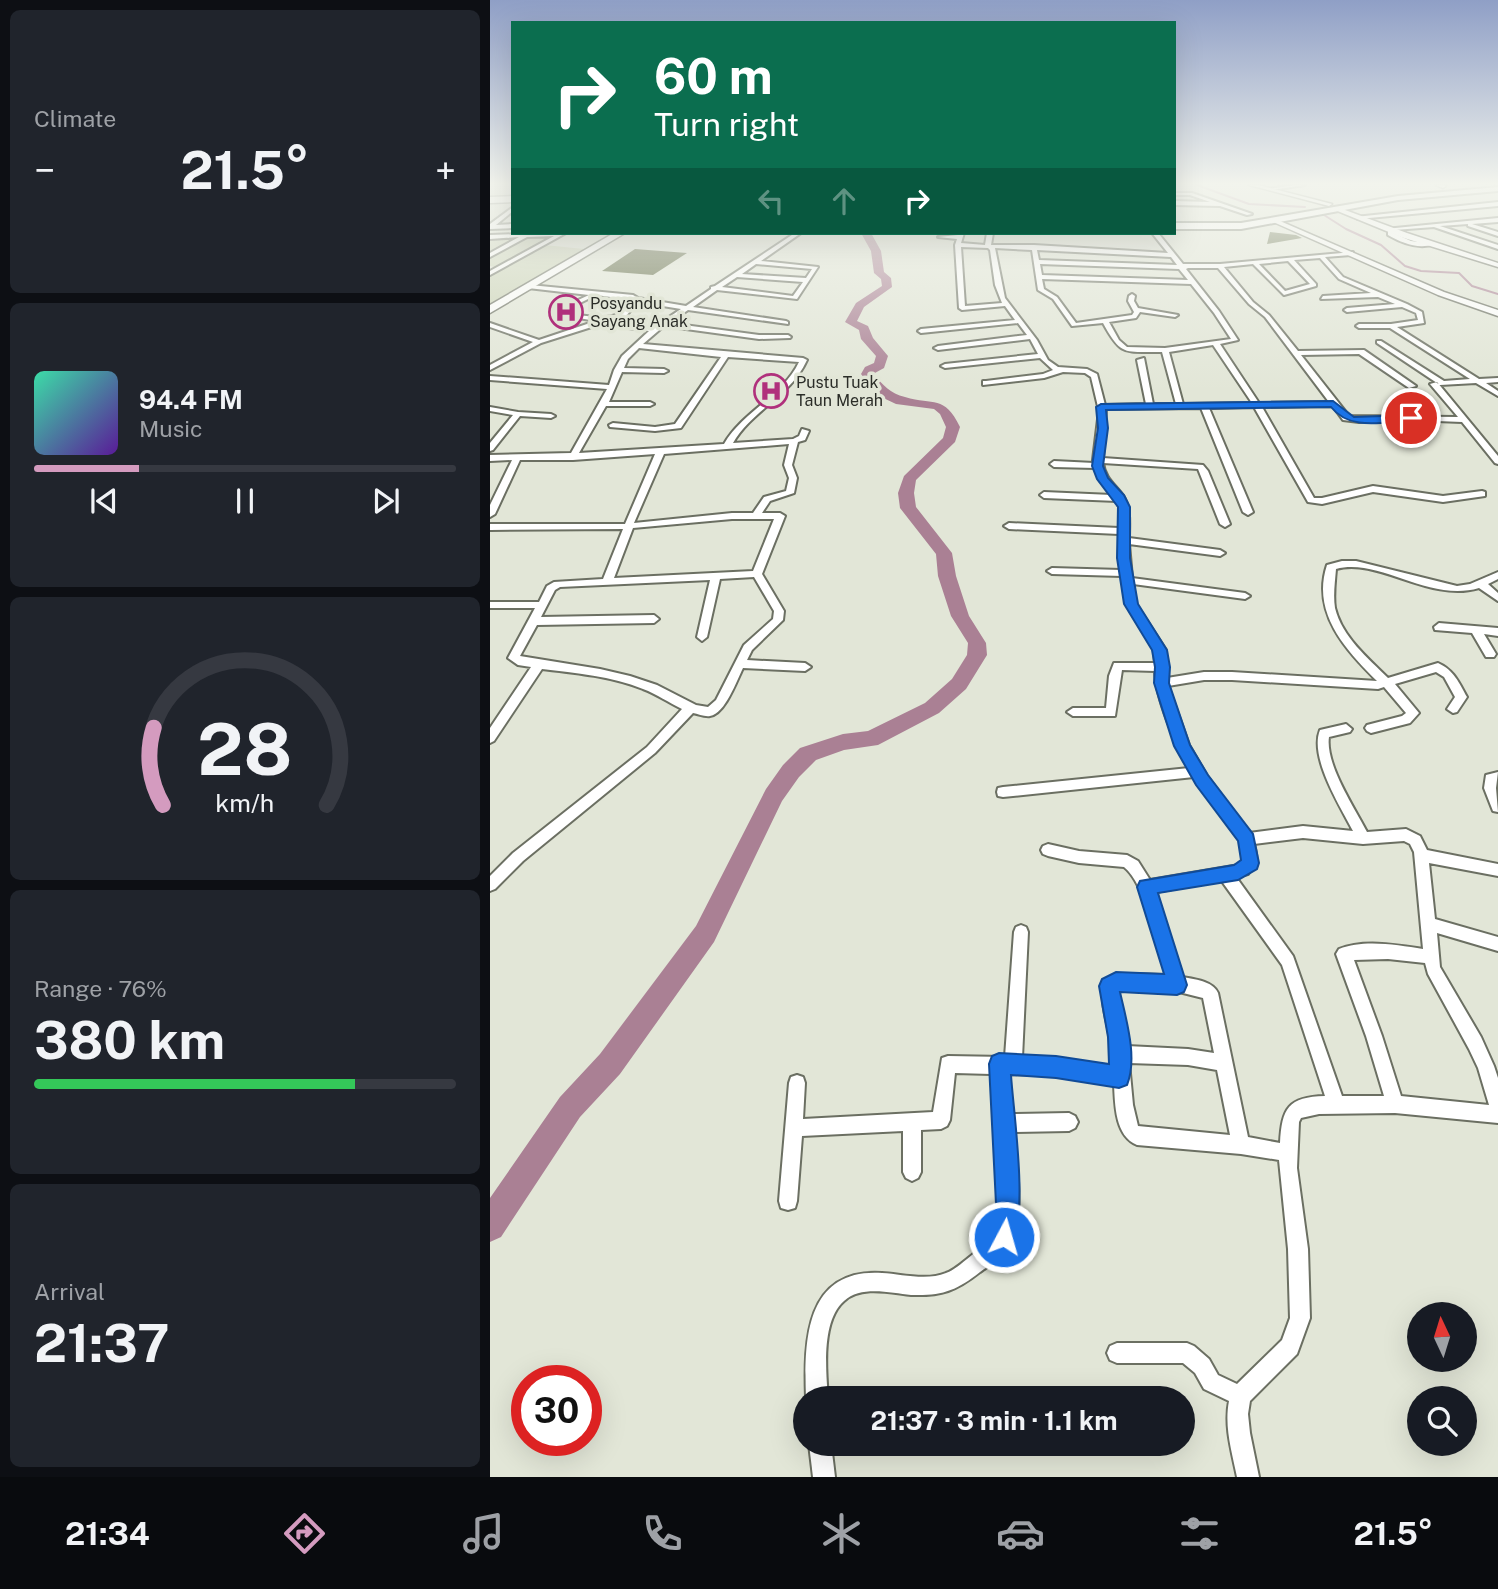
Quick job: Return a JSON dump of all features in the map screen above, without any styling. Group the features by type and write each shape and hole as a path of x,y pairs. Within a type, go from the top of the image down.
{"main road":[{"path":"490,310 585,254"}],"street":[{"path":"490,273 494,268 522,254"},
{"path":"573,457 604,404 625,358 654,330 767,254"},
{"path":"959,254 962,308 1007,304"},
{"path":"994,254 999,290 1048,365 1061,370 1093,374 1103,428 1097,463 1103,479 1120,498 1124,507 1126,576 1131,604 1156,641 1163,667 1161,683 1177,732 1197,772 1246,839 1250,863 1243,870 1147,887"},
{"path":"1034,254 1041,290 1055,298 1074,325 1134,317 1136,310"},
{"path":"1105,322 1125,349 1165,350 1235,341 1217,312 1191,282 1184,267 1171,255 1153,254"},
{"path":"1035,262 1184,267 1291,261 1344,254"},
{"path":"1352,254 1472,305 1498,313"},
{"path":"1462,254 1498,265"},
{"path":"1322,257 1341,278 1421,314 1422,322 1359,326"},
{"path":"1255,263 1284,293 1314,285 1291,261"},
{"path":"756,262 815,267 788,310"},
{"path":"1220,266 1245,296 1267,316 1343,416 1353,420 1464,420"},
{"path":"733,275 807,281"},
{"path":"1038,276 1191,282"},
{"path":"530,287 633,297 636,300 786,323"},
{"path":"713,288 795,298"},
{"path":"1323,298 1380,294"},
{"path":"593,295 566,307 578,310 568,315 654,330"},
{"path":"1132,296 1130,301 1136,310 1175,315"},
{"path":"490,368 539,342 601,322 632,307 636,300"},
{"path":"1347,310 1405,305"},
{"path":"921,331 1021,321"},
{"path":"664,324 759,337 788,337"},
{"path":"490,325 539,342"},
{"path":"1391,326 1498,394"},
{"path":"938,348 1032,337"},
{"path":"1362,352 1361,345 1410,340"},
{"path":"1379,342 1439,384 1464,420 1495,456"},
{"path":"1216,344 1257,405 1314,501 1374,489 1443,499 1482,494"},
{"path":"639,346 800,359 803,363 747,422 736,429 727,446"},
{"path":"1165,350 1180,406"},
{"path":"1297,353 1362,352 1412,386"},
{"path":"614,425 656,429 678,426 726,355"},
{"path":"945,366 1041,356"},
{"path":"1140,360 1150,407"},
{"path":"618,370 664,371"},
{"path":"986,383 1044,376 1061,370"},
{"path":"490,378 611,387"},
{"path":"1399,388 1498,380"},
{"path":"604,404 650,404"},
{"path":"1101,407 1333,404"},
{"path":"1203,405 1248,512"},
{"path":"490,409 551,416"},
{"path":"490,448 518,414"},
{"path":"490,458 660,453 794,441 802,438 805,430"},
{"path":"757,514 767,499 790,493 793,478 788,465 794,441"},
{"path":"607,581 660,453"},
{"path":"490,514 517,458"},
{"path":"1054,464 1200,467 1205,471 1225,524"},
{"path":"1044,495 1120,498"},
{"path":"490,527 631,526 757,514 776,515 780,519 757,575"},
{"path":"1009,526 1124,536 1220,553"},
{"path":"1371,728 1406,720 1413,715 1412,710 1349,644 1339,628 1331,610 1331,567 1341,563 1358,565 1458,589 1481,584 1498,575"},
{"path":"1052,571 1126,576 1245,596"},
{"path":"757,575 779,611 778,620 748,648 734,680 716,709 707,712 690,708 645,685 514,658 551,588 558,584 757,575"},
{"path":"702,637 716,576"},
{"path":"1481,584 1498,598"},
{"path":"490,606 542,605"},
{"path":"534,621 654,619"},
{"path":"1439,627 1498,632"},
{"path":"1477,632 1490,654"},
{"path":"490,738 538,664"},
{"path":"740,664 805,667"},
{"path":"1073,712 1111,713 1111,691 1118,666 1163,667"},
{"path":"1161,683 1204,676 1232,676 1364,685 1387,682 1441,667 1461,697 1453,709"},
{"path":"490,885 518,857 651,750 690,708"},
{"path":"1346,729 1324,733 1322,745 1333,777 1363,838"},
{"path":"1003,792 1197,772"},
{"path":"1498,777 1490,782 1498,807"},
{"path":"1246,839 1303,832 1363,838 1406,835 1415,840 1420,855 1431,957 1440,984 1486,1066 1498,1105"},
{"path":"1048,850 1079,858 1127,861 1133,864 1147,887 1177,985"},
{"path":"1420,855 1498,870"},
{"path":"1226,874 1288,961 1338,1106"},
{"path":"1429,924 1498,944"},
{"path":"817,1386 818,1342 827,1302 842,1288 852,1283 870,1282 944,1284 985,1257 1004,1237 1008,1204 1003,1123 1006,1064 1021,932"},
{"path":"1395,1104 1344,954 1367,950 1397,951 1431,957"},
{"path":"1241,1146 1222,1063 1210,993 1202,988 1177,985 1116,982 1109,986 1120,1054 1119,1077 1131,1132 1137,1136 1287,1153"},
{"path":"1120,1054 1188,1057 1222,1063"},
{"path":"794,1128 936,1122 944,1116 948,1064 1056,1067 1119,1077"},
{"path":"788,1200 797,1083"},
{"path":"1247,1477 1237,1413 1240,1396 1290,1347 1300,1318 1298,1249 1287,1153 1290,1120 1295,1112 1304,1107 1395,1104 1498,1114"},
{"path":"1003,1123 1069,1122"},
{"path":"912,1123 912,1172"},
{"path":"1118,1353 1186,1353 1202,1366 1211,1382 1240,1396"},
{"path":"821,1456 824,1477"}],"green space":[{"path":"490,254 523,254 498,268 490,266"},
{"path":"527,254 576,254 490,305 490,274"}],"building":[{"path":"628,254 686,254 653,275 602,271"}],"waterway":[{"path":"490,1226 570,1107 610,1064 705,934 774,795 791,771 808,754 843,742 871,739 932,708 959,684 977,655 977,643 960,616 947,576 944,553 908,508 906,493 909,479 950,439 953,427 946,412 938,406 901,401 882,392 867,374 869,370 880,365 882,356 867,339 864,328 851,322 860,305 887,287 886,278 879,273 876,254"},
{"path":"1391,254 1405,266 1421,271 1459,273 1472,286 1498,294"}],"place":[{"name":"Posyandu Sayang Anak","path":"566,312"},
{"name":"Pustu Tuak Taun Merah","path":"771,391"}],"route":[{"path":"1004,1237 1008,1204 999,1064 1056,1067 1119,1077 1119,1037 1109,986 1116,982 1177,985 1147,887 1238,872 1247,868 1251,859 1246,839 1202,780 1182,746 1161,683 1163,667 1160,650 1131,604 1125,573 1124,507 1120,498 1103,479 1097,460 1103,428 1101,407 1333,404 1343,416 1353,420 1411,418"}]}
